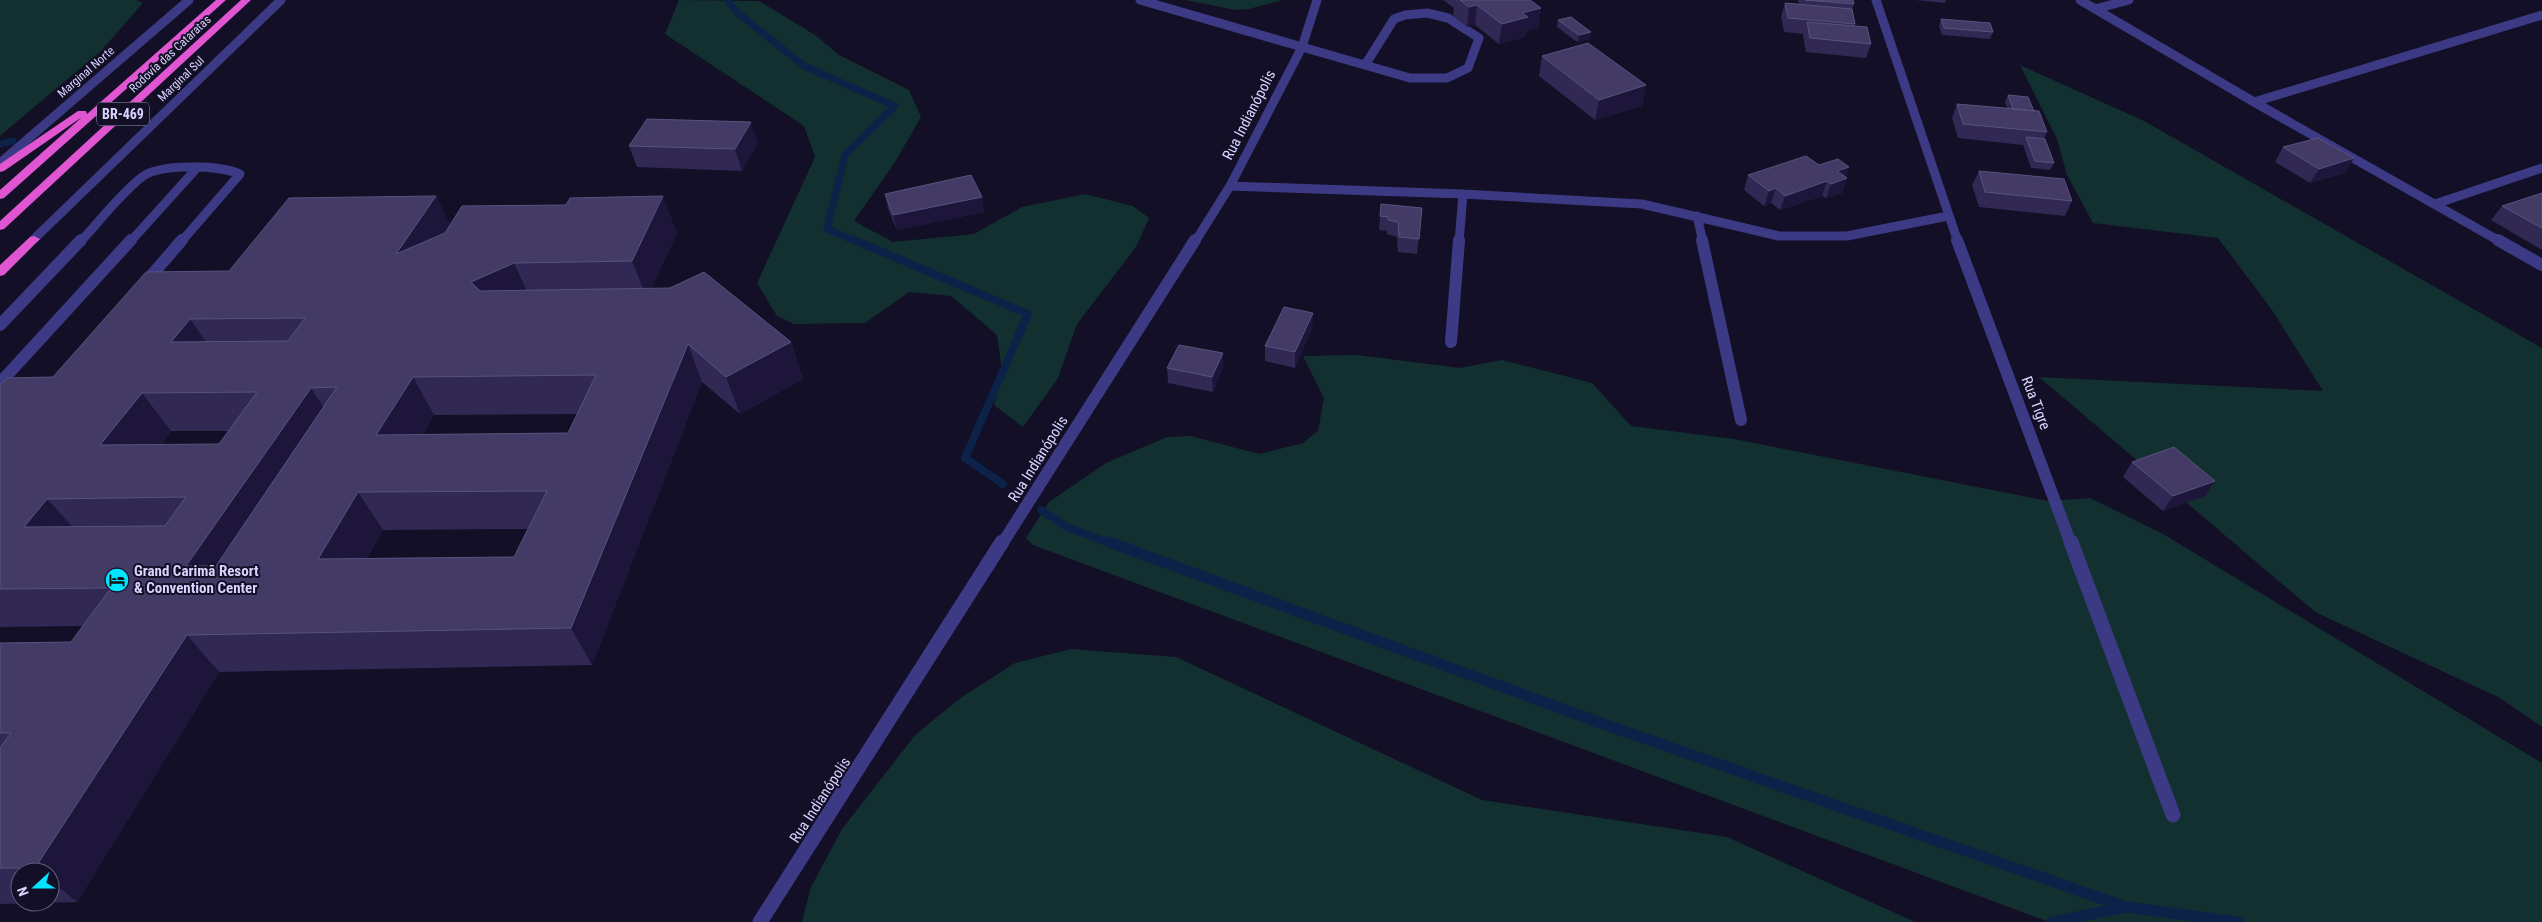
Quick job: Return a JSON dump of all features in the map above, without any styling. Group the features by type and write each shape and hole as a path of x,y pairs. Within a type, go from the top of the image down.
{"highway":[{"name":"Rodovía das Cataratas","path":"0,196 221,0"},
{"name":"Rodovía das Cataratas","path":"0,227 246,0"},
{"path":"0,169 128,82"},
{"path":"0,261 34,239"},
{"path":"0,272 34,239"}],"street":[{"name":"Marginal Norte","path":"0,163 189,0"},
{"name":"Marginal Sul","path":"34,239 281,0"},
{"path":"1140,0 1302,47 1410,78 1447,78 1468,68 1479,38 1448,18 1427,13 1405,15 1394,19 1365,65"},
{"name":"Rua Indianópolis","path":"760,922 1230,186 1302,47 1317,0"},
{"name":"Rua Tigre","path":"1876,0 1948,216 2173,815"},
{"path":"2080,0 2254,102 2542,265"},
{"path":"2095,9 2129,0"},
{"path":"2254,102 2542,15"},
{"path":"0,325 143,176 155,171 196,168 232,169 240,174 136,293"},
{"path":"0,383 196,168"},
{"path":"2435,204 2542,168"},
{"path":"1230,186 1463,194 1642,204 1779,236 1847,236 1948,216"},
{"path":"1451,342 1463,194"},
{"path":"1698,216 1741,420"}],"green space":[{"path":"0,0 136,0 143,3 101,51 0,136"},
{"path":"679,0 759,1 815,35 839,55 909,90 921,117 895,162 854,221 893,242 974,234 1022,207 1085,194 1133,206 1149,218 1136,247 1077,324 1058,378 1023,427 994,405 1002,371 997,335 951,296 909,292 865,323 794,324 777,316 757,283 815,157 804,126 665,34"},
{"path":"1185,0 1282,0 1249,9 1235,10"},
{"path":"2020,65 2144,121 2542,348 2542,727 2500,698 2315,612 2039,377 2323,391 2272,310 2218,238 2093,223 2067,175 2057,139"},
{"path":"1357,355 1460,368 1502,360 1592,383 1631,426 1734,439 2048,501 2090,498 2163,534 2542,763 2542,922 2049,922 1033,545 1026,538 1049,502 1106,463 1167,437 1191,436 1259,454 1303,443 1318,431 1324,398 1303,356"},
{"path":"1071,649 1176,657 1482,800 1727,837 1915,922 802,922 811,887 842,829 916,734 962,697 1015,663"}],"building":[{"path":"1460,0 1530,0 1541,8 1522,13 1528,17 1502,24 1477,5 1469,7"},
{"path":"1805,0 1853,0 1854,4"},
{"path":"1785,3 1852,9 1855,24 1788,18"},
{"path":"1571,17 1591,32 1579,35 1558,20"},
{"path":"1941,19 1990,23 1993,32 1944,28"},
{"path":"1807,22 1867,27 1871,44 1810,38"},
{"path":"1588,43 1646,85 1599,100 1542,56"},
{"path":"2008,95 2028,97 2034,111 2013,109"},
{"path":"1957,104 2039,111 2047,132 1963,124"},
{"path":"647,119 751,122 735,149 629,146"},
{"path":"2026,137 2045,139 2054,163 2035,161"},
{"path":"2318,138 2354,158 2319,169 2283,147"},
{"path":"1806,156 1819,165 1838,159 1849,167 1837,171 1847,178 1831,184 1827,181 1785,196 1776,188 1769,191 1748,175"},
{"path":"1979,171 2064,179 2072,201 1985,192"},
{"path":"971,175 982,197 893,215 885,194"},
{"path":"2542,193 2542,228 2502,206"},
{"name":"Grand Carimã Resort & Convention Center","path":"436,196 396,254 445,233 462,206 566,205 570,198 663,196 632,261 514,263 471,282 480,291 670,288 704,272 791,342 726,377 688,344 571,628 187,635 39,862 10,862 10,868 0,868 0,748 11,733 0,733 0,643 71,642 111,588 0,589 0,385 7,378 53,377 146,272 229,271 289,198","holes":["305,318 288,341 171,342 190,319","596,375 568,433 376,435 413,377","337,387 216,566 186,566 311,388","257,392 219,444 100,445 142,393","547,491 514,557 318,559 358,492","186,497 165,526 24,527 47,499"]},
{"path":"1381,204 1422,208 1419,239 1399,237 1398,222 1388,220 1388,217 1380,216"},
{"path":"1284,307 1313,313 1295,352 1265,346"},
{"path":"1179,345 1223,353 1212,377 1167,368"},
{"path":"2174,447 2215,481 2173,496 2132,462"}],"waterway":[{"path":"727,0 738,13 804,66 895,106 845,155 827,229 857,242"},
{"path":"0,144 13,141"},
{"path":"854,240 1028,314 965,458 1003,484"},
{"path":"1041,510 1067,527 1112,544"},
{"path":"1109,542 1598,722 2126,907"},
{"path":"2052,922 2126,907"},
{"path":"2126,907 2238,922"}],"place":[{"name":"Grand Carimã Resort & Convention Center","path":"117,580"}]}
